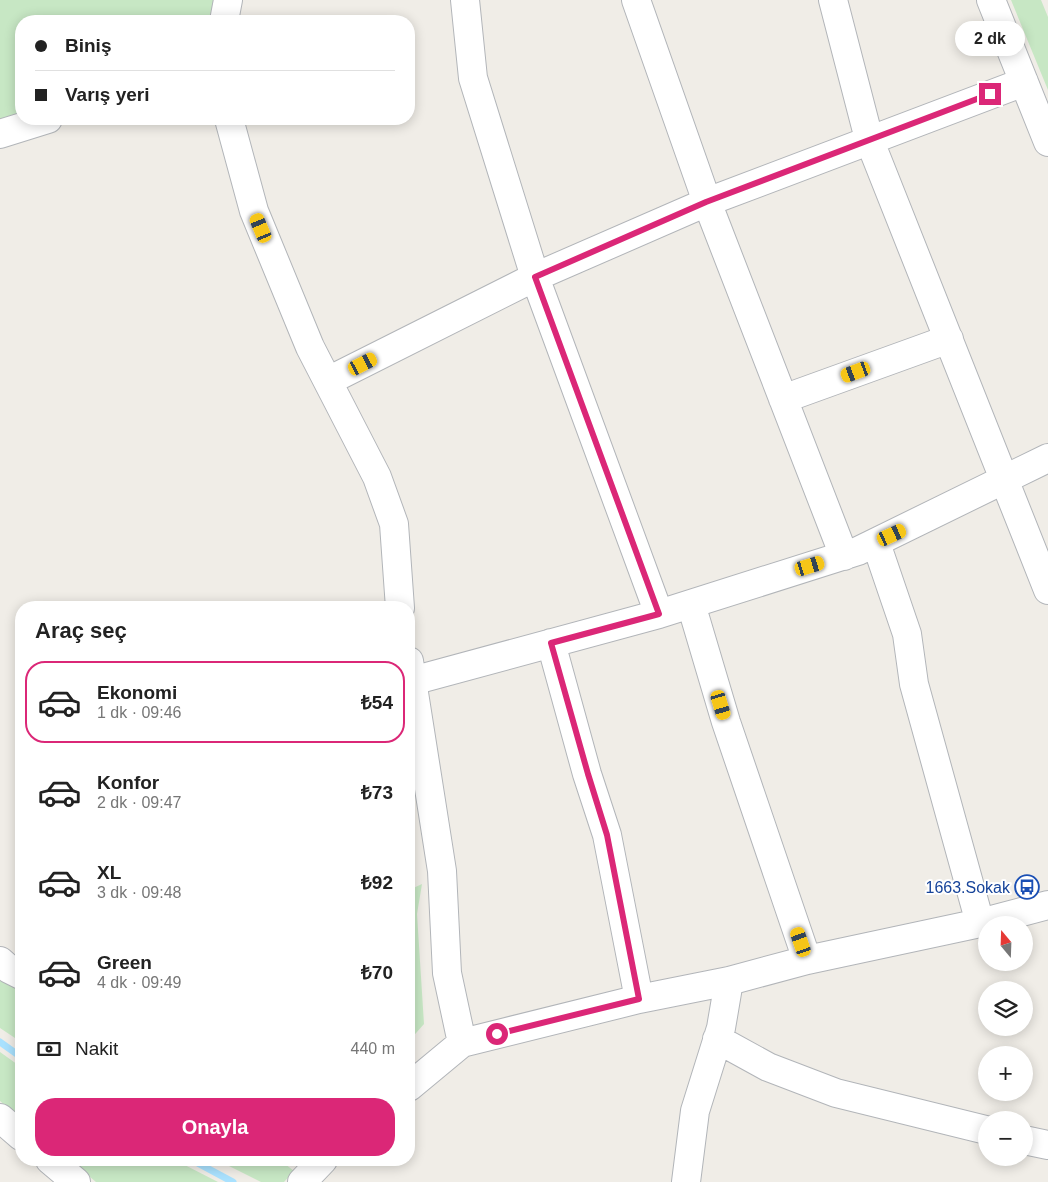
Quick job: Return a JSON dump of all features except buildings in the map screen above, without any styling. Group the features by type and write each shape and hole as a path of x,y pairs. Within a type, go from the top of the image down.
{"street":[{"path":"225,15 228,0"},
{"path":"465,0 473,78 535,277 659,614"},
{"path":"636,0 706,202 844,556"},
{"path":"833,0 869,139 1048,590"},
{"path":"991,0 1048,142"},
{"path":"328,381 535,277 706,202 1024,82"},
{"path":"0,134 29,125"},
{"path":"231,125 254,211 310,347 377,477 394,524 400,601"},
{"path":"783,399 948,339"},
{"path":"415,670 551,643 659,614 844,556 1004,482 1048,458"},
{"path":"876,542 907,634 914,684 978,916"},
{"path":"690,604 726,722 808,960"},
{"path":"551,643 607,835 639,999"},
{"path":"415,702 442,871 447,973 462,1043"},
{"path":"1006,916 1048,905"},
{"path":"415,1082 462,1043 639,999 729,981 808,960 978,923"},
{"path":"0,961 15,972"},
{"path":"686,1182 695,1110 717,1039 729,981"},
{"path":"717,1039 768,1067 836,1093 978,1128"},
{"path":"0,1118 15,1131"},
{"path":"1033,1142 1048,1145"},
{"path":"57,1166 76,1182"}],"green space":[{"path":"0,0 214,0 210,15 15,15 15,121 0,126"},
{"path":"1011,0 1041,0 1048,17 1048,90"},
{"path":"422,884 417,914 424,1024 415,1034 415,887"},
{"path":"0,976 15,987 15,1038 0,1028"},
{"path":"0,1052 15,1063 15,1114 0,1101"},
{"path":"77,1166 187,1166 218,1182 96,1182"},
{"path":"229,1166 288,1166 294,1171 284,1182 261,1182"}],"waterway":[{"path":"0,1042 15,1053"},
{"path":"203,1166 233,1182"}],"place":[{"name":"1663.Sokak","path":"1027,887"}],"route":[{"path":"497,1034 639,999 607,835 551,643 659,614 535,277 706,202 990,94"}]}
